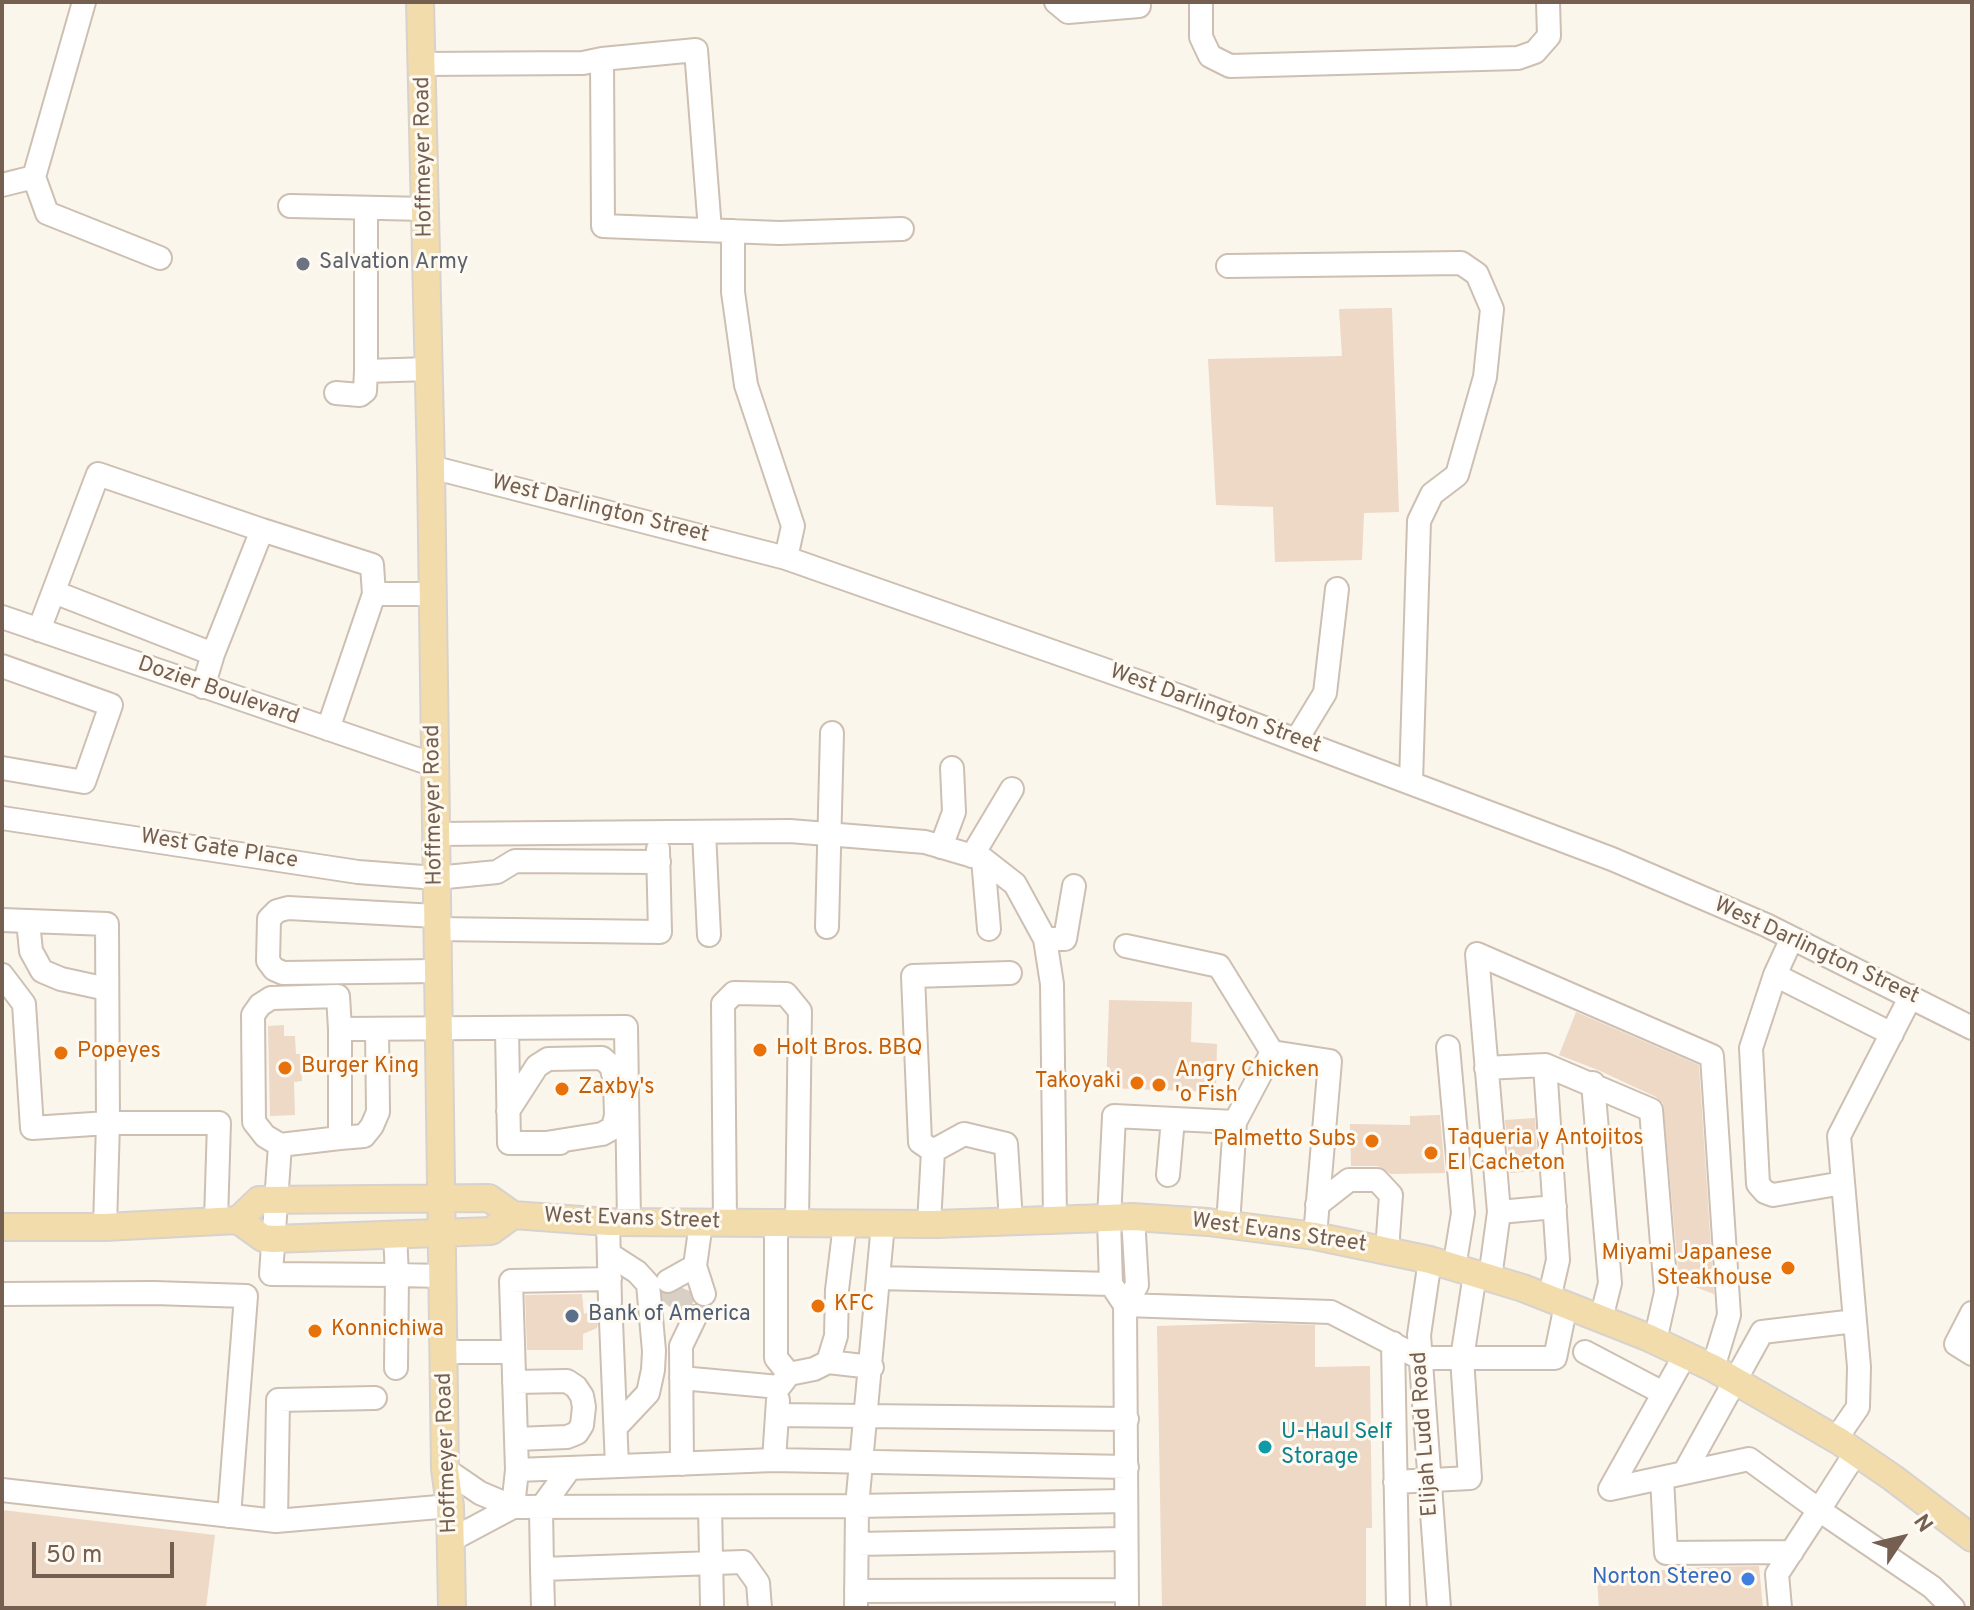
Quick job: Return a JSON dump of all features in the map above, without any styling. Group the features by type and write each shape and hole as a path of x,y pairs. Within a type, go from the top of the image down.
{"main road":[{"name":"Hoffmeyer Road","path":"420,2 431,467 445,1469 450,1506 452,1608"},
{"name":"West Evans Street","path":"2,1227 105,1227 227,1220 259,1200 489,1198 513,1215 618,1222 929,1224 1121,1218 1228,1224 1315,1236 1462,1270 1558,1302 1655,1341 1724,1374 1846,1446 1972,1538"},
{"name":"West Evans Street","path":"273,1239 491,1231 513,1215"},
{"path":"227,1220 263,1238 273,1239"}],"street":[{"path":"84,2 34,177 47,213 160,258"},
{"path":"1056,2 1068,12 1139,6"},
{"path":"1201,2 1201,37 1210,56 1230,66 1518,58 1535,52 1549,36 1548,2"},
{"path":"422,64 583,63 696,50 710,230"},
{"path":"602,59 603,226 779,233 902,229"},
{"path":"2,185 34,177"},
{"path":"290,206 426,209"},
{"path":"336,393 360,395 365,391 366,208"},
{"path":"733,231 733,292 746,385 793,526 786,558"},
{"path":"1228,266 1461,263 1477,274 1492,309 1485,377 1457,475 1432,494 1419,521 1411,782"},
{"path":"366,371 429,369"},
{"name":"West Darlington Street","path":"431,467 786,558 1297,739 1612,859 1792,938 1972,1028"},
{"path":"39,630 98,474 201,511 372,565 374,594 328,729"},
{"path":"203,687 262,530"},
{"path":"1297,739 1325,693 1337,589"},
{"path":"54,592 213,654"},
{"path":"374,594 432,594"},
{"name":"Dozier Boulevard","path":"2,617 434,765"},
{"path":"2,666 111,705 84,782 2,768"},
{"path":"827,927 832,733"},
{"path":"941,847 954,812 952,768"},
{"path":"989,929 977,857 1012,789"},
{"name":"West Gate Place","path":"2,818 358,872 436,878 497,872 515,861 659,862"},
{"path":"435,834 790,831 925,842 977,857 1015,884 1045,939 1052,984 1055,1220"},
{"path":"437,971 283,973 268,961 269,919 277,911 288,908 436,922 660,932 658,832"},
{"path":"704,832 709,935"},
{"path":"1045,939 1065,939 1074,886"},
{"path":"2,920 107,924 105,1227"},
{"path":"28,921 31,951 42,971 61,979 107,989"},
{"path":"1792,938 1775,975 1751,1048 1758,1184 1773,1195 1843,1183"},
{"path":"1126,946 1219,966 1272,1052 1330,1061 1315,1236"},
{"path":"1462,1270 1499,1212 1477,954 1712,1056 1729,1315 1724,1374"},
{"path":"933,1151 920,1142 913,976 1010,973"},
{"path":"2,975 24,1004 36,1127 108,1123 219,1123 227,1220"},
{"path":"1775,975 1892,1034"},
{"path":"686,1288 713,1223 723,1004 734,993 786,994 800,1011 776,1358 784,1380 777,1415 774,1460"},
{"path":"340,1138 338,996 271,998 260,1005 253,1015 254,1122 265,1136 280,1145 364,1136 378,1112 377,1029"},
{"path":"1780,1608 1777,1574 1819,1510 1846,1446 1858,1407 1855,1321 1839,1136 1911,996"},
{"path":"340,1029 626,1027 629,1143 618,1222 609,1254 617,1466"},
{"path":"507,1028 509,1143 629,1143"},
{"path":"1395,1482 1470,1478 1462,1358 1463,1213 1448,1047"},
{"path":"1228,1224 1235,1122 1272,1052"},
{"path":"508,1111 537,1066 548,1059 602,1058 611,1066 615,1081 616,1115 613,1128 602,1134 546,1143"},
{"path":"1125,1305 1331,1312 1420,1358 1555,1358 1558,1260 1545,1065"},
{"path":"1486,1068 1545,1065 1651,1110 1666,1292 1655,1341"},
{"path":"1593,1083 1610,1283 1601,1319"},
{"path":"883,1224 857,1506 856,1600 1127,1599 1125,1305 1137,1285 1121,1218 1114,1116 1235,1122"},
{"path":"1168,1175 1173,1119"},
{"path":"933,1151 964,1134 1006,1144 1011,1221"},
{"path":"280,1145 271,1274 443,1276"},
{"path":"929,1224 933,1151"},
{"path":"1317,1205 1349,1180 1377,1180 1391,1195 1387,1251"},
{"path":"1499,1212 1555,1207"},
{"path":"1121,1218 1111,1284 1125,1305"},
{"path":"828,1362 836,1336 837,1290 845,1224"},
{"path":"395,1234 396,1368"},
{"path":"609,1254 637,1272 648,1284 654,1351 648,1393 616,1427"},
{"name":"Elijah Ludd Road","path":"1439,1608 1419,1335 1462,1270"},
{"path":"879,1278 1111,1284"},
{"path":"513,1507 517,1470 511,1281 610,1279"},
{"path":"2,1294 246,1296 229,1516"},
{"path":"681,1346 662,1323 677,1310 681,1346 682,1464"},
{"path":"1972,1313 1956,1344 1972,1354"},
{"path":"1792,1552 1666,1553 1673,1475 1724,1374 1762,1332 1855,1321"},
{"path":"1393,1343 1398,1608"},
{"path":"445,1352 513,1352"},
{"path":"1585,1352 1663,1393"},
{"path":"1685,1355 1610,1489 1749,1459 1932,1587 1953,1608"},
{"path":"681,1378 784,1380 828,1362 872,1367"},
{"path":"514,1382 567,1381 582,1396 584,1407 582,1425 577,1433 567,1437 516,1439"},
{"path":"276,1521 278,1400 375,1398"},
{"path":"777,1415 1127,1419"},
{"path":"517,1470 774,1460 1127,1467"},
{"path":"543,1608 541,1508 570,1468"},
{"path":"445,1469 480,1493 513,1507 1125,1501"},
{"path":"2,1490 276,1521 450,1506"},
{"path":"451,1540 513,1507"},
{"path":"710,1507 712,1605"},
{"path":"857,1544 1126,1539"},
{"path":"542,1569 743,1562 758,1583 760,1608"}],"building":[{"path":"1392,308 1399,512 1364,513 1362,560 1275,562 1273,507 1216,505 1208,359 1342,356 1339,309"},
{"path":"1109,1000 1192,1002 1191,1042 1217,1044 1216,1092 1106,1088"},
{"path":"1576,1012 1699,1065 1714,1294 1679,1281 1663,1103 1598,1070 1559,1055"},
{"name":"Burger King","path":"284,1025 284,1036 295,1036 296,1054 301,1054 302,1081 294,1082 295,1115 270,1116 268,1026"},
{"path":"1440,1115 1445,1173 1391,1174 1378,1166 1351,1166 1350,1124 1410,1125 1410,1116"},
{"path":"1535,1118 1538,1171 1510,1173 1505,1120"},
{"name":"Bank of America","path":"582,1294 584,1314 597,1308 601,1312 597,1328 583,1334 583,1350 527,1350 525,1295"},
{"name":"U-Haul Self Storage","path":"1315,1325 1315,1367 1370,1366 1372,1528 1366,1528 1366,1608 1162,1608 1157,1326"},
{"path":"2,1510 215,1535 206,1608 2,1608"},
{"path":"1759,1566 1763,1608 1599,1608 1597,1580 1608,1581 1608,1574"}],"tunnel":[{"path":"660,1302 668,1281"},
{"path":"678,1310 687,1288"}],"place":[{"name":"Salvation Army","path":"303,264"},
{"name":"Holt Bros. BBQ","path":"760,1050"},
{"name":"Popeyes","path":"61,1053"},
{"name":"Burger King","path":"285,1068"},
{"name":"Takoyaki","path":"1137,1083"},
{"name":"Angry Chicken 'o Fish","path":"1159,1085"},
{"name":"Zaxby's","path":"562,1089"},
{"name":"Palmetto Subs","path":"1372,1141"},
{"name":"Taqueria y Antojitos El Cacheton","path":"1431,1153"},
{"name":"Miyami Japanese Steakhouse","path":"1788,1268"},
{"name":"KFC","path":"818,1306"},
{"name":"Bank of America","path":"572,1316"},
{"name":"Konnichiwa","path":"315,1331"},
{"name":"U-Haul Self Storage","path":"1265,1447"},
{"name":"Norton Stereo","path":"1748,1579"}]}
